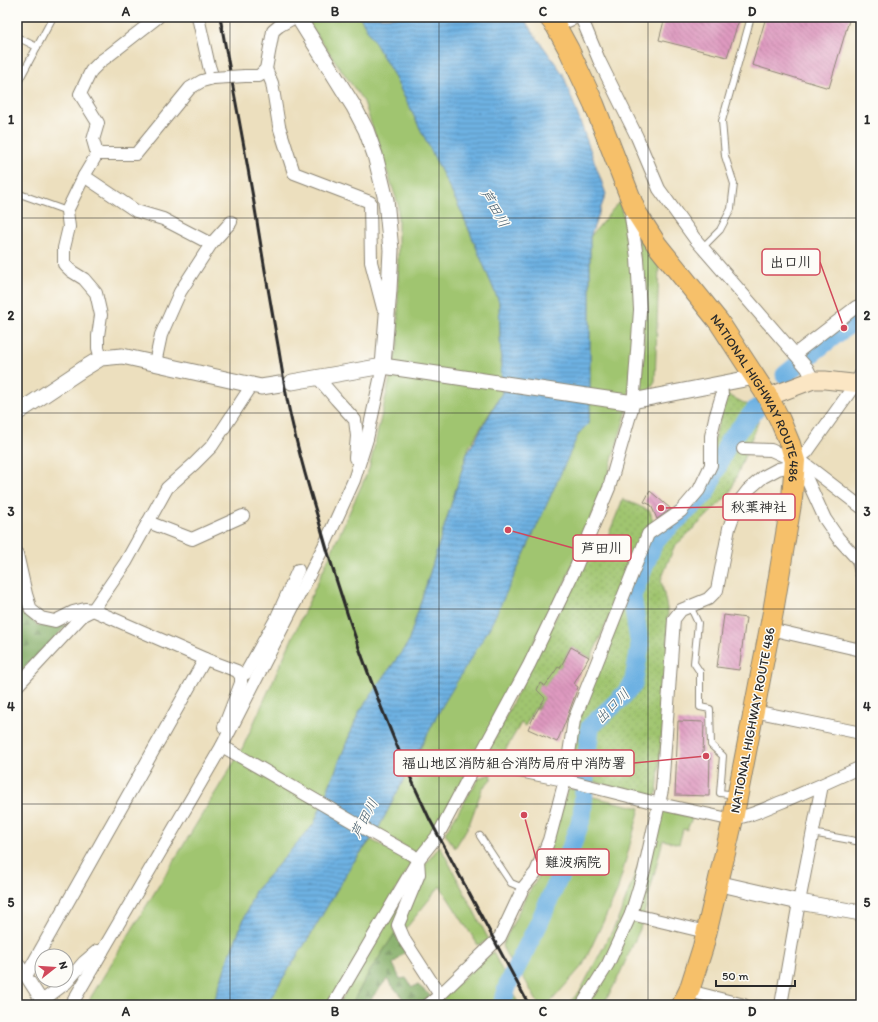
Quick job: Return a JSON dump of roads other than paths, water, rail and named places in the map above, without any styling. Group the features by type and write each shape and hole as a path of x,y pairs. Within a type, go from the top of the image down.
{"highway":[{"name":"NATIONAL HIGHWAY ROUTE 486","path":"552,22 569,50 594,104 636,212 657,245 719,322 768,397 790,444 794,461 792,498 770,629 738,796 706,932 688,1000"}],"main road":[{"path":"768,397 810,374 825,380 859,380"}],"street":[{"path":"100,358 98,336 101,315 96,293 84,279 71,271 64,264 64,248 69,227 67,212 84,176 97,154 93,140 98,123 80,94 91,71 101,61 158,17"},
{"path":"198,17 213,78"},
{"path":"295,17 279,26 273,32 266,69 272,83 279,126 294,173 370,202 370,262 383,308 388,310"},
{"path":"225,733 325,544 354,480 387,367 391,250 386,200 375,155 366,130 354,107 298,17"},
{"path":"552,22 577,17"},
{"path":"581,17 599,60 637,137 660,189 702,248 810,374"},
{"path":"97,154 136,154 190,88 202,81 213,78 259,76 266,69"},
{"path":"84,176 136,211 163,219 211,244"},
{"path":"333,1005 415,858 438,835 529,665 576,567 609,488 630,402 640,310 637,258 631,217 636,212"},
{"path":"155,363 162,335 180,292 211,244 231,222"},
{"path":"794,354 856,307 861,305"},
{"path":"20,408 100,358 122,356 261,387 387,367 630,402 755,377"},
{"path":"318,378 355,420 357,436 354,464 357,468"},
{"path":"582,1005 608,964 631,914 644,871 657,803 662,790 674,619 681,610 708,599 717,590 729,528 738,503 748,490 764,477 778,469 787,467 807,452 859,380"},
{"path":"428,1005 500,937 523,888 536,872 549,840 567,780 574,720 648,534 681,511 699,490 711,465 711,436 722,395 721,384"},
{"path":"17,686 83,615 93,610 126,562 167,488 212,446 252,385"},
{"path":"743,449 771,450 794,461 804,463 861,507"},
{"path":"794,461 805,475 825,519 838,538 859,558 861,572"},
{"path":"148,522 192,539 243,516"},
{"path":"17,554 31,610 41,618 55,621 73,612 85,609 93,610 237,671 241,676 241,682 222,746 71,1005"},
{"path":"241,676 246,673 276,619 298,570"},
{"path":"770,629 861,650"},
{"path":"26,976 206,659"},
{"path":"754,711 861,733"},
{"path":"222,746 415,858 419,874 398,925 404,941 440,995"},
{"path":"476,762 567,780 657,803 733,819 750,814 822,785 861,767"},
{"path":"782,1005 799,902 822,785"},
{"path":"717,883 799,902 861,913"},
{"path":"631,914 706,932"},
{"path":"17,962 40,998 46,998 66,983 88,958 97,951 102,952"},
{"path":"688,1000 744,1005"}],"lane":[{"path":"17,84 53,17"},
{"path":"702,248 720,230 731,209 734,184 725,156 722,121 751,17"},
{"path":"17,37 36,47"},
{"path":"17,193 67,212"},
{"path":"690,606 698,623 694,662 700,672 700,707 710,709 711,745 723,756 720,793 738,796"},
{"path":"812,833 861,842"},
{"path":"480,836 511,884 523,888"}],"water":[{"path":"360,17 522,17 563,74 606,194 590,237 590,411 588,424 579,433 490,627 441,708 377,831 352,864 311,934 266,1005 213,1005 228,959 255,891 314,824 359,712 408,643 467,454 502,393 499,302 462,213 393,74"}],"waterway":[{"name":"出口川","path":"806,358 844,328 861,320"},
{"name":"出口川","path":"785,375 796,366"},
{"name":"出口川","path":"502,1005 508,984 539,923 567,859 582,817 590,727 633,685 640,647 632,596 655,540 705,494 729,441 757,408"}],"railway":[{"path":"220,17 252,190 289,409 295,437 329,557 368,672 397,747 413,783 430,820 529,1005"}],"place":[{"name":"出口川","path":"844,328"},
{"name":"秋葉神社","path":"661,508"},
{"name":"芦田川","path":"508,530"},
{"name":"福山地区消防組合消防局府中消防署","path":"706,756"},
{"name":"難波病院","path":"524,815"}]}
